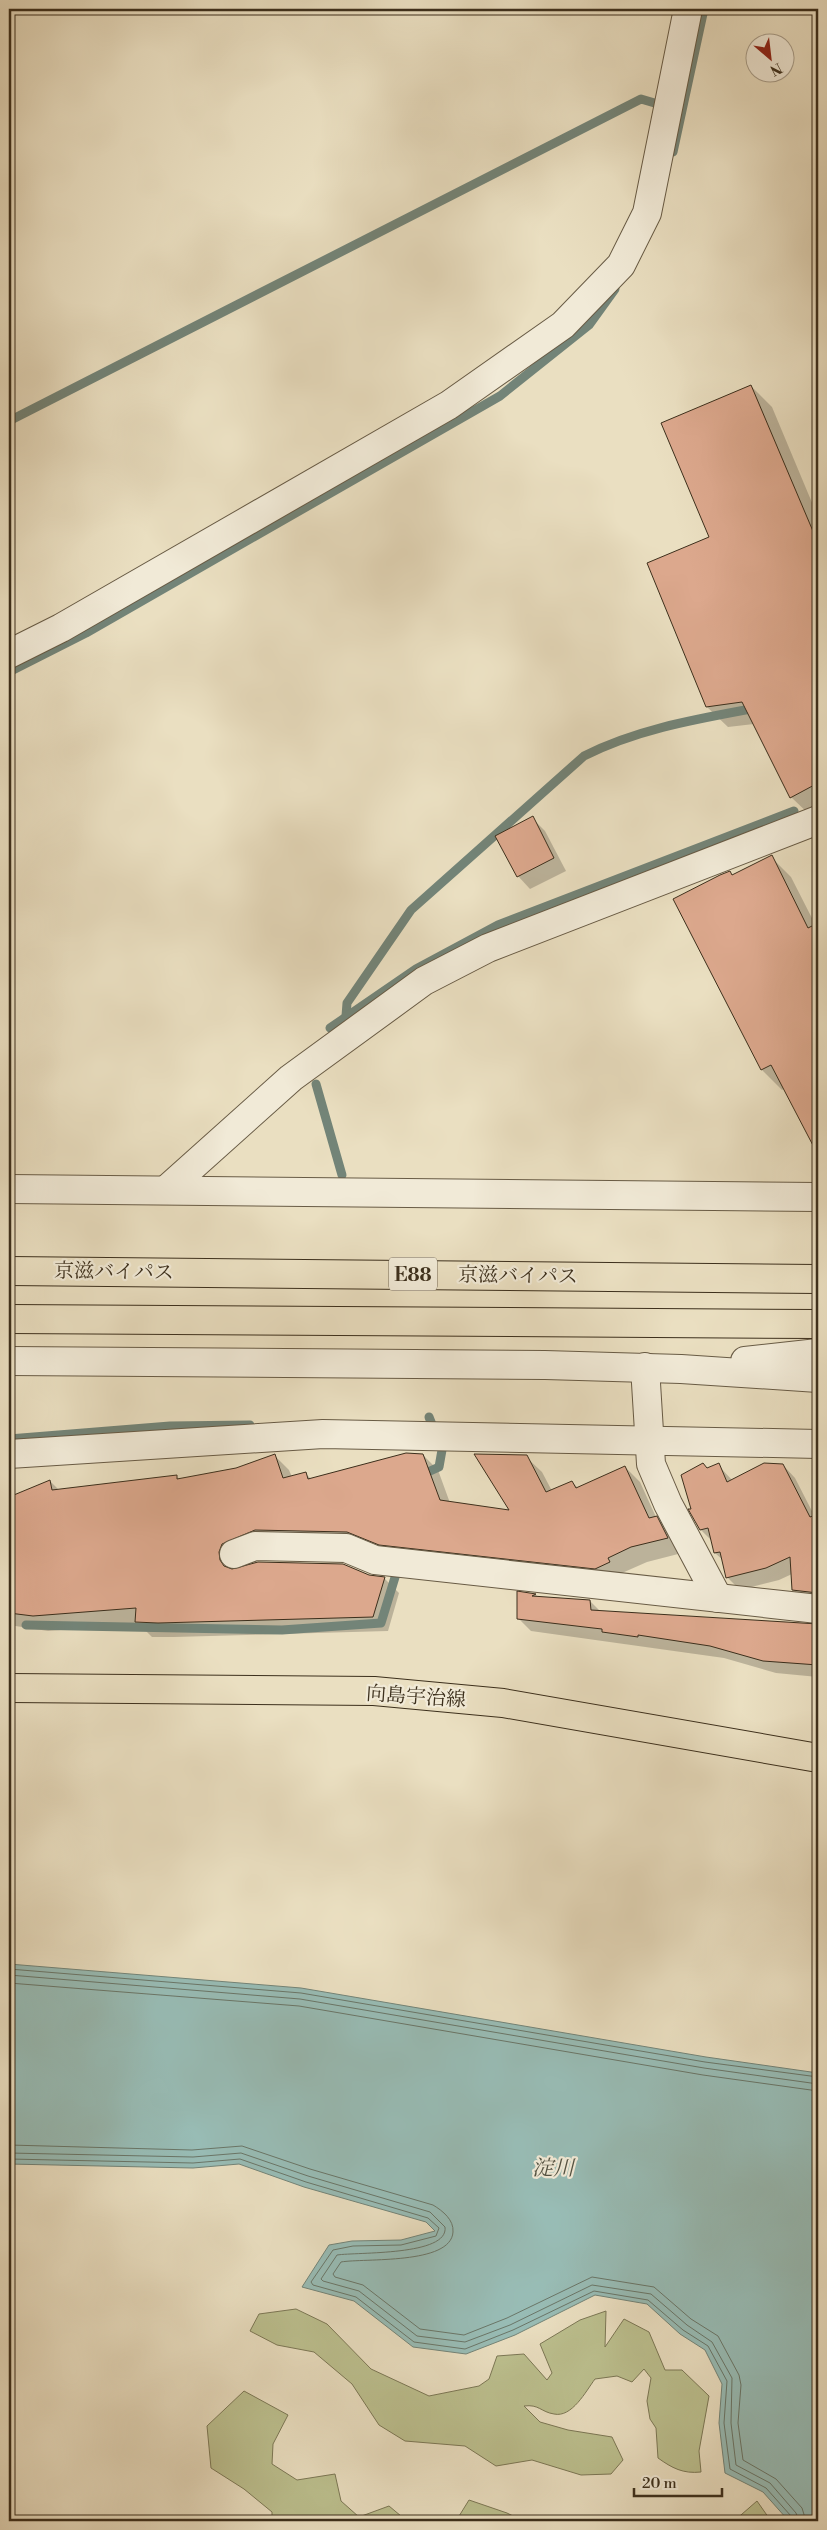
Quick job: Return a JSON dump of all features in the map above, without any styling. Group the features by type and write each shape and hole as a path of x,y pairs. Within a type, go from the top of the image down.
{"main road":[{"name":"京滋バイパス","path":"9,1271 818,1279"},
{"path":"9,1319 818,1324"},
{"name":"向島宇治線","path":"9,1688 374,1691 503,1702 818,1758"}],"street":[{"path":"9,654 61,628 449,405 563,325 621,266 647,214 688,9"},
{"path":"166,1190 291,1078 424,981 488,948 818,820"},
{"path":"9,1189 818,1197"},
{"path":"681,1369 818,1353"},
{"path":"9,1361 645,1367 818,1378"},
{"path":"645,1367 651,1464 668,1504 718,1598"},
{"path":"9,1454 323,1434 818,1444"},
{"path":"234,1554 255,1546 346,1548 375,1560 818,1609"}],"green space":[{"path":"296,2309 327,2324 371,2369 429,2396 479,2386 489,2379 497,2356 524,2354 547,2380 552,2373 540,2344 580,2320 606,2311 605,2347 624,2319 649,2332 665,2370 682,2370 709,2396 699,2451 701,2472 678,2470 658,2458 656,2428 650,2419 647,2401 651,2378 644,2369 632,2382 617,2376 595,2379 573,2408 561,2414 550,2413 533,2406 524,2406 540,2422 568,2430 612,2437 623,2460 611,2474 581,2475 532,2460 496,2466 465,2446 405,2441 379,2425 352,2384 314,2352 277,2345 250,2331 259,2314"},
{"path":"244,2391 288,2415 273,2444 272,2464 297,2480 335,2474 341,2501 359,2517 389,2506 407,2521 272,2521 272,2512 244,2489 211,2468 207,2426"},
{"path":"469,2500 507,2513 523,2521 456,2521"},
{"path":"757,2501 771,2521 734,2521"},
{"path":"579,2516 605,2517 618,2521 578,2521"}],"water":[{"name":"淀川","path":"9,1964 301,1988 706,2057 818,2073 818,2521 787,2519 763,2492 725,2473 719,2423 722,2384 705,2350 680,2334 647,2304 595,2295 515,2335 466,2354 413,2347 354,2301 302,2287 329,2245 352,2241 401,2240 435,2231 426,2222 304,2187 239,2164 193,2168 9,2164"}],"building":[{"path":"751,385 818,543 818,783 790,798 742,702 706,707 647,563 709,537 661,423"},
{"path":"533,816 554,858 517,877 495,836"},
{"path":"772,855 808,928 818,923 818,1155 771,1065 761,1070 673,899 720,875 730,871 732,875"},
{"path":"406,1453 423,1454 440,1500 509,1510 474,1454 527,1455 546,1492 572,1481 576,1488 625,1466 649,1518 657,1516 668,1538 631,1547 608,1558 610,1562 595,1569 379,1545 347,1532 255,1530 222,1544 219,1552 220,1560 224,1566 232,1569 258,1562 343,1564 369,1575 385,1577 373,1617 158,1623 135,1622 136,1608 33,1616 9,1613 9,1497 50,1480 52,1490 177,1475 177,1479 236,1468 275,1454 283,1478 306,1472 308,1479"},
{"path":"703,1463 707,1468 719,1463 727,1482 764,1463 783,1464 810,1517 818,1514 818,1593 792,1590 790,1557 766,1568 726,1578 720,1552 714,1553 708,1528 700,1530 688,1509 691,1509 681,1475"},
{"path":"517,1591 536,1594 532,1596 590,1600 591,1610 818,1624 818,1665 763,1661 710,1646 638,1635 638,1637 602,1632 602,1629 517,1619"}],"waterway":[{"path":"673,152 704,9"},
{"path":"9,421 641,99 658,104"},
{"path":"9,672 86,633 500,396 589,325 615,289"},
{"path":"346,1016 347,1003 411,910 584,756 646,732 756,708"},
{"path":"330,1028 416,969 498,925 794,811"},
{"path":"316,1084 342,1175"},
{"path":"419,1476 439,1467 442,1450 429,1417"},
{"path":"9,1439 170,1426 250,1425"},
{"path":"26,1625 282,1630 381,1623 396,1574"}]}
